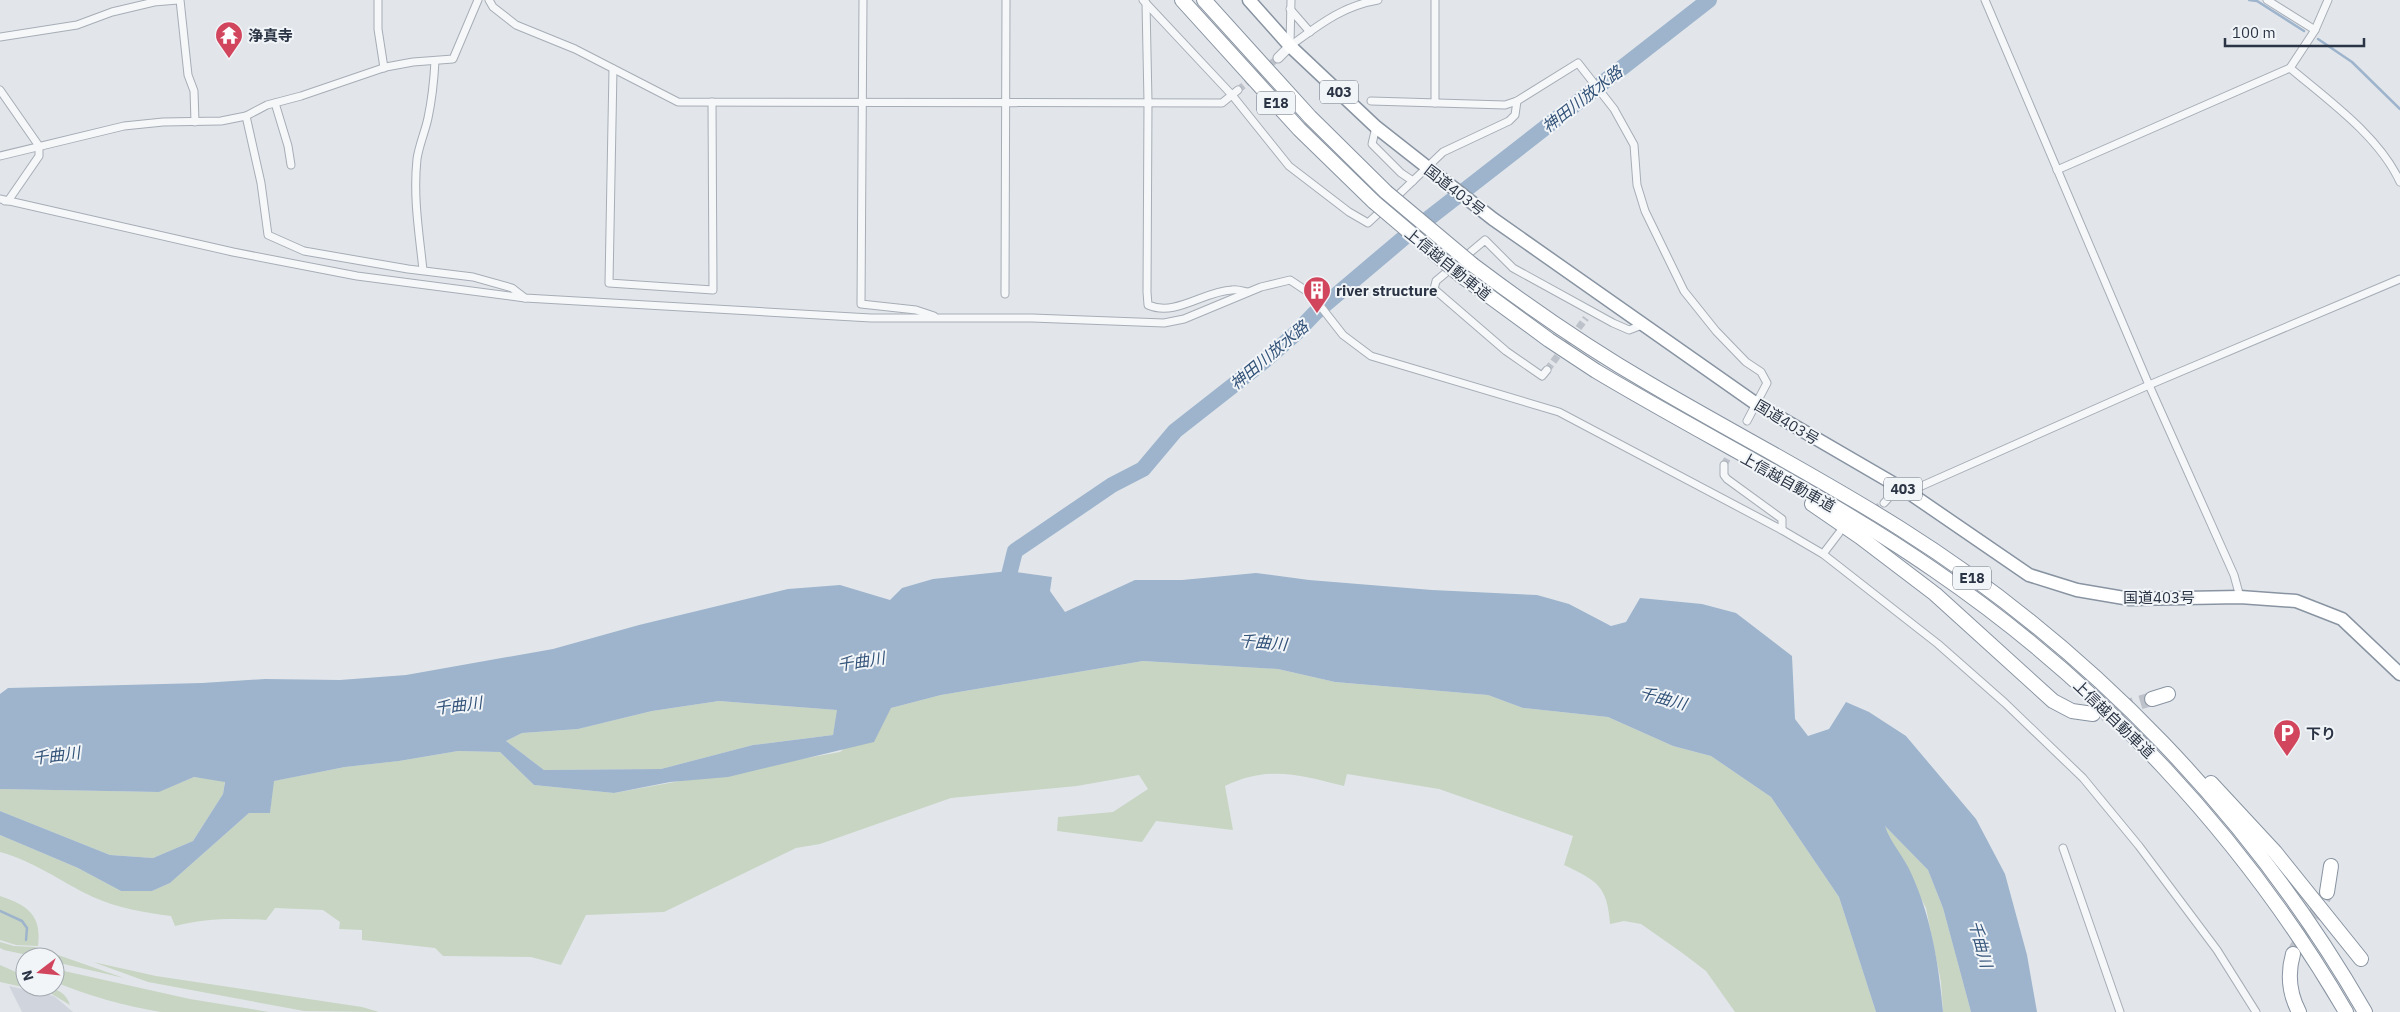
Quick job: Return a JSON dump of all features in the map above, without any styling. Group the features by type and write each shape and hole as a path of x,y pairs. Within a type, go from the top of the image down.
{"highway":[{"name":"上信越自動車道","path":"1182,0 1299,129 1374,202 1458,274 1549,340 1646,401 1897,545 1975,599 2054,662 2135,738 2169,773 2230,844 2287,920 2346,1012"},
{"name":"上信越自動車道","path":"1204,0 1310,117 1386,192 1473,265 1553,324 1603,356 1862,505 1944,557 2026,618 2102,682 2184,765 2244,835 2300,909 2365,1012"},
{"name":"国道403号","path":"1249,0 1290,46 1376,127 1493,219 1755,403 1908,492 2029,575 2069,588 2130,599 2240,597 2296,601 2342,619 2400,674"},
{"path":"1646,401 1815,506 1890,559 1941,599 2053,701 2072,712 2092,714"},
{"path":"2102,682 2160,733 2239,812 2275,852 2361,959"},
{"path":"2152,699 2168,694"},
{"path":"2327,892 2330,866"},
{"path":"2293,954 2289,970 2290,986 2299,1012"}],"street":[{"path":"0,37 77,24 112,12 154,2 179,0 186,66 194,90 195,122"},
{"path":"378,0 378,29 384,68"},
{"path":"0,156 124,126 221,121 246,116 275,103 384,68 414,62 453,59 478,0"},
{"path":"489,0 493,7 516,25 575,49 647,88 678,102 1222,103 1235,93"},
{"path":"863,0 862,304 916,310 939,318"},
{"path":"1005,294 1004,102 1006,0"},
{"path":"1290,0 1290,46"},
{"path":"1278,58 1290,46 1310,32 1357,4 1378,0"},
{"path":"1435,0 1435,103"},
{"path":"1985,0 2149,385 2234,575 2240,597"},
{"path":"2267,0 2314,30"},
{"path":"2057,170 2290,68 2314,30 2328,0"},
{"path":"1144,2 1235,93 1289,166 1344,209 1368,223 1413,181 1431,172 1443,152 1509,121 1515,115 1517,101"},
{"path":"1144,2 1148,102 1146,292 1148,305 1157,309 1170,308 1231,290 1249,292"},
{"path":"1290,8 1310,32"},
{"path":"423,270 415,206 415,182 418,157 434,83 434,61"},
{"path":"1371,101 1505,104 1517,101 1578,62 1614,109 1634,145 1637,185 1645,211 1684,291 1716,332 1746,362 1761,372 1767,383 1747,421"},
{"path":"613,68 609,283 713,290 712,102"},
{"path":"2290,68 2346,115 2392,165 2400,182"},
{"path":"0,90 39,146 40,156 8,201"},
{"path":"275,103 288,146 291,165"},
{"path":"246,116 261,183 268,234 304,251 408,269 473,277 512,288 525,298"},
{"path":"1376,127 1372,144 1401,173 1413,181"},
{"path":"0,200 233,252 357,276 525,298 811,316 1032,318 1164,323 1184,319 1249,292 1290,280 1311,294 1343,335 1370,356 1559,412 1824,554 1938,644 2005,703 2083,778 2140,846 2218,950 2256,1012"},
{"path":"1547,370 1542,376 1506,351 1434,289 1436,281 1485,240 1513,268 1613,323 1630,330 1642,325"},
{"path":"1884,503 1895,491 1908,492 2149,385 2400,279"},
{"path":"1586,318 1589,309"},
{"path":"1724,465 1724,475 1727,479 1782,519 1782,530"},
{"path":"1824,554 1839,532"},
{"path":"2063,848 2120,1012"}],"shaded area":[{"path":"9,986 15,987 15,997 55,997 73,1012 22,1012"}],"green space":[{"path":"1143,661 1278,669 1335,682 1488,695 1523,708 1608,717 1673,746 1711,756 1771,797 1839,897 1876,1012 1735,1012 1706,971 1681,952 1641,924 1624,921 1610,924 1609,911 1603,892 1585,875 1564,865 1573,836 1439,789 1347,774 1344,786 1313,778 1284,774 1270,774 1241,780 1225,786 1233,830 1156,821 1142,842 1057,831 1058,817 1113,812 1148,789 1139,775 1077,786 951,798 820,844 796,848 664,912 586,915 561,965 531,957 443,956 435,948 362,940 362,930 339,929 340,922 323,910 275,908 266,920 220,919 175,926 171,916 132,910 102,901 36,866 0,852 0,835 78,868 121,891 152,891 170,883 249,813 270,813 273,781 345,767 399,761 458,751 500,752 534,785 614,793 840,752 891,708 941,695"},
{"path":"719,701 838,710 833,735 753,745 661,769 544,770 506,741 522,733 578,729 652,711"},
{"path":"194,777 225,781 223,794 193,841 153,858 110,855 0,811 0,789 158,792"},
{"path":"1883,824 1928,870 1943,908 1971,1012 1943,1012 1941,982 1926,908"},
{"path":"0,896 18,903 31,913 38,926 38,946 16,945 0,940"},
{"path":"0,942 14,946 35,947 15,947 15,952 0,948"},
{"path":"65,957 124,978 65,964"},
{"path":"93,962 156,976 362,1007 379,1012 304,1011 148,982"},
{"path":"0,965 15,972 15,985 0,982"},
{"path":"65,971 190,999 269,1012 161,1012 134,1007 65,986"},
{"path":"65,996 70,1005 57,997"}],"water":[{"name":"千曲川","path":"1009,571 1052,577 1050,591 1065,612 1135,580 1182,580 1256,573 1309,580 1432,590 1537,595 1569,604 1611,626 1626,622 1640,598 1702,604 1736,613 1792,656 1795,719 1808,736 1829,729 1846,702 1869,712 1906,736 1976,819 2005,874 2027,955 2037,1012 1971,1012 1943,908 1928,870 1885,826 1911,873 1924,906 1933,941 1943,1012 1876,1012 1839,897 1771,797 1711,756 1673,746 1608,717 1523,708 1488,695 1335,682 1278,669 1143,661 941,695 891,708 874,742 728,777 670,782 614,793 534,785 500,752 458,751 399,761 345,767 274,781 270,813 249,813 170,883 152,891 121,891 78,868 0,835 0,811 110,855 153,858 193,841 223,794 225,782 194,777 159,792 0,789 0,694 8,688 202,683 265,679 340,680 406,675 553,649 639,625 788,589 840,585 890,600 902,588 933,579","holes":["719,701 837,710 833,735 753,745 661,769 544,770 506,741 522,733 578,729 652,711"]}],"waterway":[{"name":"神田川放水路","path":"1005,591 1015,551 1112,485 1143,469 1175,431 1263,362 1295,334 1315,313 1406,236 1709,0"},
{"path":"2249,0 2257,1 2304,31"},
{"path":"2318,39 2352,62 2400,109"},
{"path":"0,911 22,921 27,928 26,940"}],"tunnel":[{"path":"1238,90 1278,58"},
{"path":"1547,370 1586,318"},
{"path":"1724,465 1733,448"},
{"path":"1856,521 1884,503"},
{"path":"2100,714 2152,699"},
{"path":"2293,954 2327,892"}],"place":[{"name":"浄真寺","path":"229,59"},
{"name":"river structure","path":"1317,314"},
{"name":"下り","path":"2287,757"}]}
